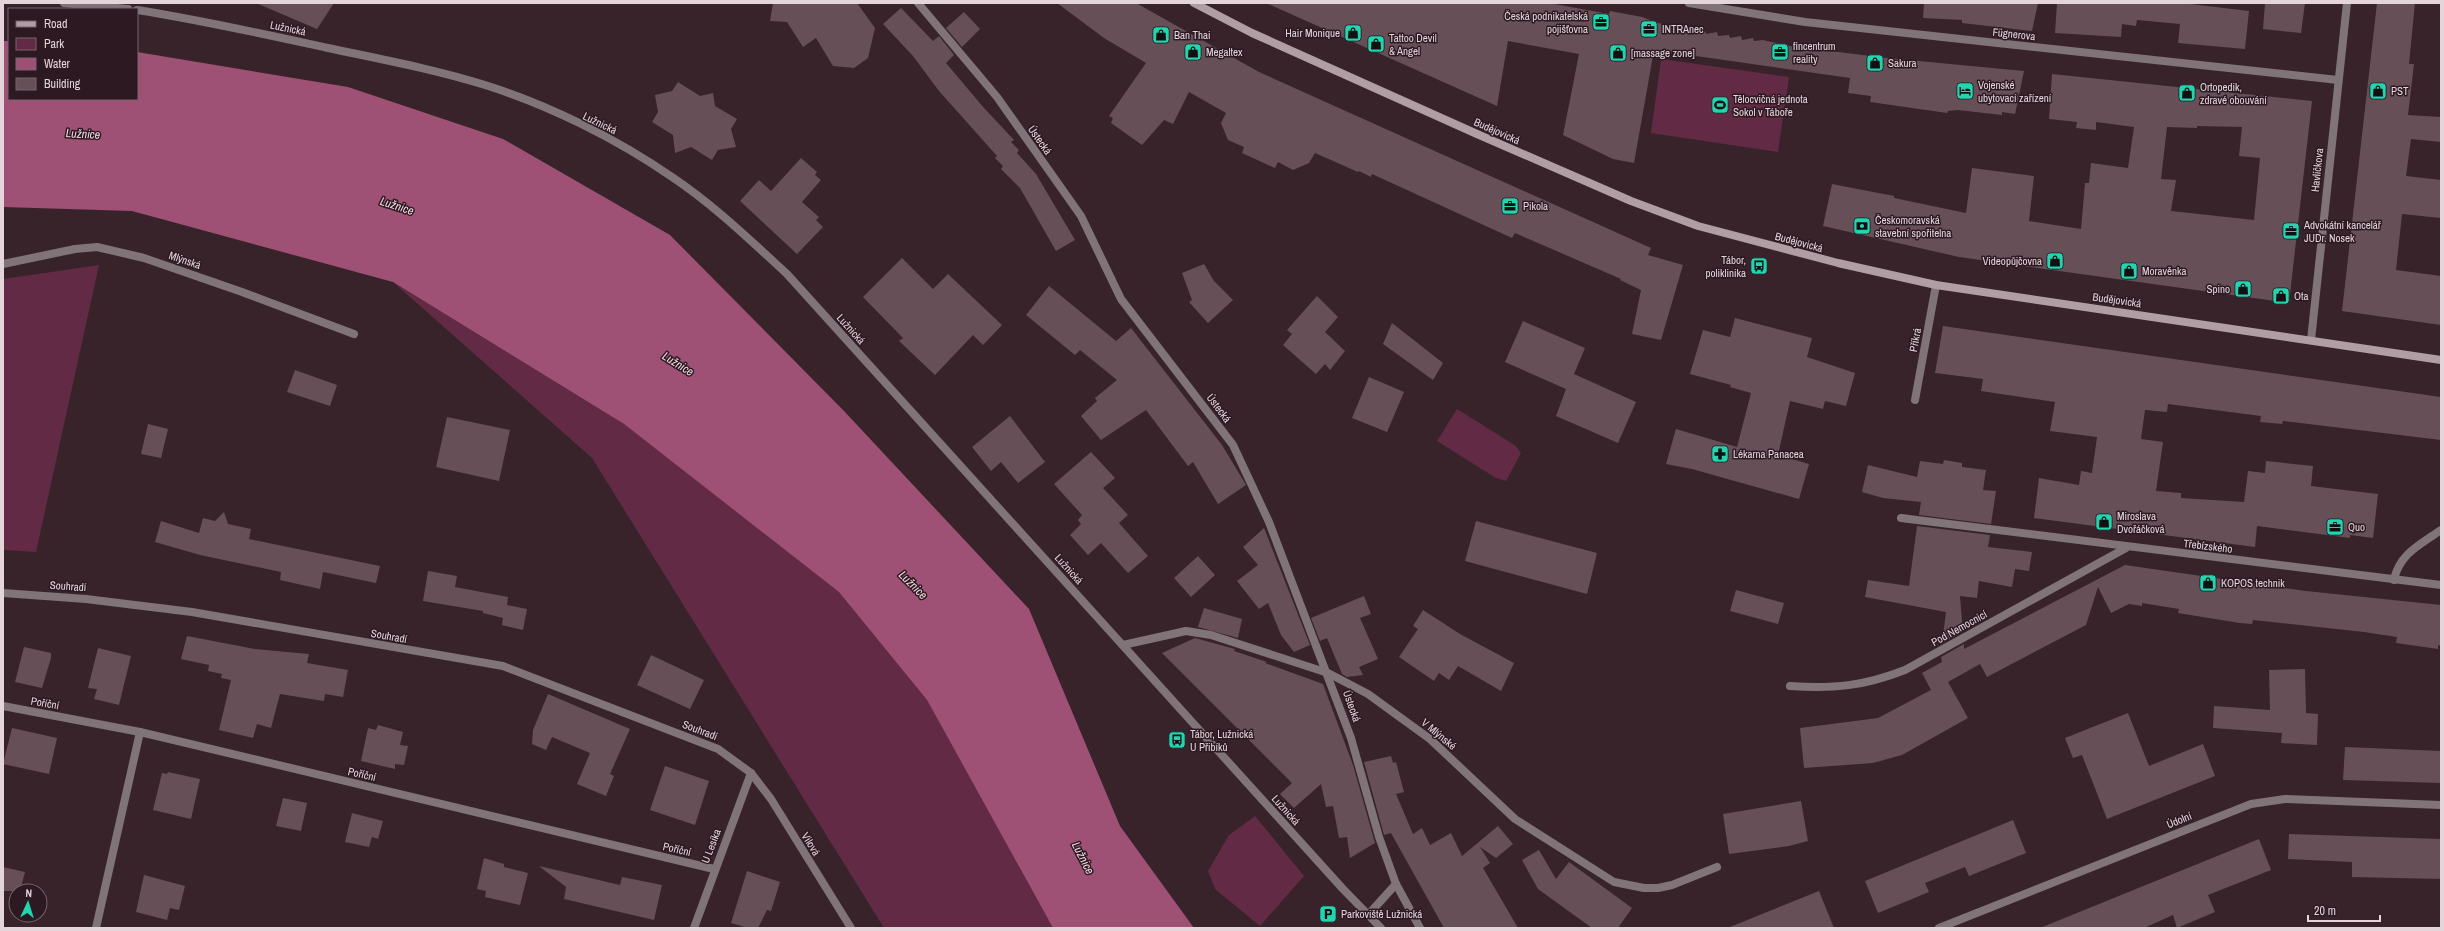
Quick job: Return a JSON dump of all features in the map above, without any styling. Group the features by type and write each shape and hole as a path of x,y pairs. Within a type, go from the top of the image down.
{"main road":[{"name":"Budějovická","path":"1194,3 1252,33 1631,202 1705,228 1838,263 1936,285 2441,360"}],"street":[{"path":"64,3 117,8"},
{"name":"Ústecká","path":"918,3 997,96 1081,216 1121,299 1233,445 1270,522 1328,673 1351,738 1379,837 1396,884 1420,928"},
{"name":"Fügnerova","path":"1689,3 1806,22 2338,80"},
{"name":"Havlíčkova","path":"2311,340 2347,3"},
{"name":"Lužnická","path":"138,10 207,21 420,68 485,86 548,109 611,141 672,176 731,222 787,274 1381,928"},
{"name":"Mlýnská","path":"3,264 75,249 97,247 151,260 354,334"},
{"name":"Příkrá","path":"1915,400 1936,285"},
{"name":"Třebízského","path":"1901,518 2126,548 2441,585"},
{"path":"2394,580 2396,570 2407,554 2441,530"},
{"name":"Pod Nemocnicí","path":"1790,686 1829,689 1869,683 1905,670 2126,548"},
{"name":"Souhradí","path":"3,593 86,599 192,612 503,666 718,748 751,773"},
{"name":"V Mlýnské","path":"1124,645 1186,631 1211,635 1328,673 1368,694 1430,739 1515,819 1614,882 1644,888 1658,888 1672,885 1717,867"},
{"name":"Poříční","path":"3,706 140,732 714,870"},
{"path":"96,928 140,732"},
{"name":"U Lesíka","path":"694,928 714,870 751,773"},
{"name":"Vilová","path":"751,773 771,799 851,928"},
{"name":"Údolní","path":"1939,928 2251,804 2285,799 2441,805"},
{"path":"1368,915 1396,884"}],"green space":[{"name":"Tělocvičná jednota Sokol v Táboře","path":"1661,59 1789,77 1778,152 1651,133"},
{"path":"99,265 36,552 3,550 3,279"},
{"path":"393,282 624,424 839,591 927,700 1053,928 884,928 592,458"},
{"path":"1457,409 1516,446 1521,453 1506,481 1496,478 1437,441"},
{"path":"1255,816 1304,876 1260,926 1215,889 1208,871 1229,835"}],"water":[{"name":"Lužnice","path":"3,41 8,41 8,100 138,100 138,52 348,87 503,139 670,235 844,411 1029,609 1120,826 1194,928 1053,928 927,700 839,592 624,424 393,282 132,211 3,207"}],"building":[{"path":"256,3 334,3 317,29"},
{"path":"773,3 857,3 875,28 868,58 854,68 833,66 816,38 803,47 787,22 770,21"},
{"path":"1057,3 1136,3 1259,72 1651,248 1648,255 1683,265 1661,340 1632,334 1641,290 1620,280 1621,279 1515,233 1512,238 1372,174 1371,177 1315,153 1309,163 1293,170 1278,162 1275,168 1242,153 1244,147 1228,140 1221,123 1226,113 1189,92 1173,124 1164,120 1142,145 1111,123 1113,118 1109,116 1146,63 1104,38"},
{"path":"1266,3 1549,3 1609,14 1610,11 1642,17 1658,23 1682,28 1682,31 1693,29 1694,32 1705,31 1706,34 1717,32 1718,36 1729,35 1730,38 1741,36 1742,40 1753,38 1754,41 1763,40 1789,46 1887,58 2024,71 2015,114 2002,112 2002,115 1958,110 1948,111 1947,113 1870,102 1871,96 1848,93 1850,78 1654,50 1634,163 1613,159 1563,135 1579,54 1508,41 1497,106"},
{"path":"1924,3 2038,3 2032,31 1962,23 1962,20 1923,18"},
{"path":"2057,3 2182,3 2249,11 2245,49 2178,43 2180,24 2137,20 2136,26 2122,24 2121,37 2055,33"},
{"path":"2265,3 2305,3 2301,33 2263,29"},
{"path":"2377,3 2415,3 2409,64 2414,64 2408,115 2441,117 2441,142 2411,139 2406,176 2441,180 2441,218 2402,214 2396,270 2441,276 2441,325 2342,311"},
{"path":"901,8 933,41 939,36 954,55 946,63 984,108 1014,140 1011,142 1019,150 1017,153 1036,174 1075,240 1056,251 1020,188 1001,169 1003,166 995,158 997,156 939,91 913,56 883,24"},
{"path":"964,12 980,29 962,47 946,28"},
{"path":"2052,74 2312,101 2289,303 1959,257 1823,226 1832,184 1894,196 1894,198 1966,213 1972,168 2034,176 2029,221 2081,229 2085,183 2089,183 2091,163 2128,168 2134,127 2096,122 2096,130 2076,128 2077,122 2049,119","holes":["2167,127 2242,127 2239,156 2260,158 2254,220 2171,211 2176,180 2161,179"]},
{"path":"678,82 700,96 713,93 715,106 737,119 731,129 736,147 718,150 712,160 691,147 675,153 673,135 652,122 658,112 655,95 672,91"},
{"path":"801,158 817,172 815,175 821,180 802,202 819,217 816,220 823,227 797,254 740,201 759,180 771,191"},
{"path":"902,258 933,289 948,274 1002,325 983,345 973,335 935,375 899,341 903,338 863,297"},
{"path":"1204,264 1214,281 1233,300 1208,323 1189,302 1192,300 1182,273"},
{"path":"1049,286 1116,341 1131,328 1222,445 1246,485 1218,504 1193,462 1188,466 1146,410 1101,440 1081,416 1097,401 1095,398 1117,380 1080,350 1075,355 1026,315"},
{"path":"1317,296 1338,317 1325,332 1345,351 1330,370 1325,364 1316,374 1283,345 1292,334 1287,330"},
{"path":"1735,318 1812,338 1807,357 1855,373 1846,406 1825,401 1823,409 1790,401 1778,455 1809,464 1799,499 1692,469 1666,464 1676,429 1737,447 1751,393 1730,387 1731,385 1690,374 1703,330 1730,337"},
{"path":"1523,321 1585,348 1574,374 1636,402 1618,443 1556,416 1566,389 1505,362"},
{"path":"1392,323 1443,363 1433,380 1383,344"},
{"path":"1943,326 2441,397 2441,440 2283,421 2282,424 2260,422 2261,416 2168,404 2167,412 2145,410 2141,439 2163,442 2156,491 2181,493 2181,498 2244,502 2248,471 2265,473 2266,461 2313,466 2311,486 2378,494 2373,538 2350,535 2350,538 2257,526 2255,547 2034,518 2039,478 2079,485 2081,471 2092,473 2097,437 2050,431 2055,402 1981,391 1983,379 1935,373"},
{"path":"295,370 337,385 330,406 287,392"},
{"path":"1369,377 1404,392 1387,432 1352,418"},
{"path":"1010,416 1045,462 1018,483 1001,462 991,471 972,447"},
{"path":"447,417 510,430 499,481 436,467"},
{"path":"148,424 168,429 161,458 141,454"},
{"path":"1091,452 1115,478 1103,488 1128,515 1119,523 1148,556 1128,573 1101,543 1088,555 1070,535 1081,524 1078,520 1082,515 1054,484"},
{"path":"1944,460 1962,463 1962,467 1986,470 1983,490 1996,491 1991,524 1919,515 1921,502 1883,498 1862,492 1868,465 1917,477 1920,461 1943,464"},
{"path":"224,512 228,524 251,529 249,539 380,566 376,583 323,572 320,589 280,580 281,572 200,555 155,542 161,521 199,533 203,518 215,521"},
{"path":"1476,521 1597,553 1587,594 1465,561"},
{"path":"1917,526 1990,535 1988,547 2032,552 2029,571 2015,569 2012,587 1979,581 1977,598 1960,596 1963,632 1942,643 1946,612 1865,597 1868,580 1909,586"},
{"path":"1264,528 1310,645 1294,652 1281,635 1268,603 1259,609 1237,581 1258,565 1243,547"},
{"path":"1198,556 1215,575 1191,597 1174,578"},
{"path":"2125,565 2306,591 2441,605 2441,646 2438,645 2438,649 2396,643 2397,637 2364,632 2253,620 2252,624 2240,623 2178,613 2179,609 2142,603 2142,606 2129,604 2111,613 2098,587 2086,625 1987,677 1980,664 1948,682 1968,718 1902,755 1873,763 1804,768 1800,728 1878,718 1931,690 1922,673 1942,662 1941,657 1964,644 1964,649"},
{"path":"428,571 457,576 455,587 508,597 507,605 527,609 523,630 502,625 503,618 483,613 483,611 423,601"},
{"path":"1736,590 1784,603 1778,624 1730,611"},
{"path":"1364,596 1371,614 1360,618 1378,659 1359,667 1363,675 1347,677 1342,674 1327,638 1320,641 1311,618"},
{"path":"1204,608 1242,619 1238,638 1198,627"},
{"path":"1423,610 1460,634 1514,663 1501,691 1458,666 1449,680 1439,673 1434,681 1399,657 1418,629 1413,626"},
{"path":"187,636 255,649 309,654 307,663 348,670 343,697 325,694 324,701 280,694 271,728 257,724 253,738 219,730 231,680 221,678 222,674 208,671 209,665 181,659"},
{"path":"1195,638 1235,649 1234,651 1323,684 1353,765 1375,843 1350,858 1347,837 1339,838 1333,806 1326,807 1321,784 1294,808 1280,794 1292,783 1162,653"},
{"path":"24,647 51,653 51,658 42,688 15,682"},
{"path":"98,648 131,656 119,705 94,699 97,689 88,688"},
{"path":"651,655 704,680 690,709 637,685"},
{"path":"2305,669 2306,713 2318,714 2317,745 2281,743 2282,733 2213,728 2214,706 2270,710 2269,670"},
{"path":"548,694 630,729 610,774 614,776 606,796 577,784 590,753 552,737 546,750 532,744 533,730"},
{"path":"2128,713 2149,766 2203,744 2215,776 2107,819 2082,755 2073,758 2065,738"},
{"path":"378,725 403,732 400,745 408,746 404,765 395,764 395,769 361,761 368,728 376,730"},
{"path":"12,728 57,738 49,774 3,764"},
{"path":"2345,747 2441,751 2441,783 2343,780"},
{"path":"1391,756 1393,763 1396,762 1404,792 1396,794 1413,834 1422,828 1430,845 1451,833 1462,856 1498,826 1513,844 1496,858 1480,847 1490,863 1483,868 1518,928 1444,928 1391,833 1384,835 1364,762"},
{"path":"665,766 709,781 695,825 650,810"},
{"path":"168,772 200,779 191,819 153,810 162,773 167,774"},
{"path":"283,798 307,803 301,831 276,826"},
{"path":"1801,801 1808,841 1789,846 1729,854 1723,814"},
{"path":"352,813 383,821 378,839 372,837 369,847 345,842"},
{"path":"2013,820 2026,853 1969,876 1965,867 1925,883 1929,892 1878,913 1865,881"},
{"path":"2289,834 2441,839 2441,879 2352,877 2352,862 2288,859"},
{"path":"2259,839 2271,870 2208,895 2215,912 2177,928 2173,915 2144,928 2040,928"},
{"path":"1539,850 1556,879 1569,862 1632,908 1618,928 1592,928 1538,889 1522,860"},
{"path":"484,858 504,864 504,867 528,873 520,905 485,897 486,891 477,889"},
{"path":"539,866 620,885 622,877 662,885 654,920 564,899 566,887"},
{"path":"3,867 25,872 22,883 8,883 8,891 3,891"},
{"path":"747,871 780,882 771,911 767,910 758,928 748,928 731,923"},
{"path":"144,875 185,886 179,910 170,908 167,920 136,912"},
{"path":"1819,891 1834,928 1730,927"}],"place":[{"name":"Česká podnikatelská pojišťovna","path":"1601,22"},
{"name":"INTRAnec","path":"1649,29"},
{"name":"Hair Monique","path":"1353,33"},
{"name":"Ban Thai","path":"1161,35"},
{"name":"Tattoo Devil & Angel","path":"1376,44"},
{"name":"Megaltex","path":"1193,52"},
{"name":"fincentrum reality","path":"1780,52"},
{"name":"[massage zone]","path":"1618,53"},
{"name":"Sakura","path":"1875,63"},
{"name":"Vojenské ubytovací zařízení","path":"1965,91"},
{"name":"PST","path":"2378,91"},
{"name":"Ortopedik, zdravé obouvání","path":"2187,93"},
{"name":"Tělocvičná jednota Sokol v Táboře","path":"1720,105"},
{"name":"Pikola","path":"1510,206"},
{"name":"Českomoravská stavební spořitelna","path":"1862,226"},
{"name":"Advokátní kancelář JUDr. Nosek","path":"2291,231"},
{"name":"Videopůjčovna","path":"2055,261"},
{"name":"Tábor, poliklinika","path":"1759,266"},
{"name":"Moravěnka","path":"2129,271"},
{"name":"Spino","path":"2243,289"},
{"name":"Ota","path":"2281,296"},
{"name":"Lékarna Panacea","path":"1720,454"},
{"name":"Miroslava Dvořáčková","path":"2104,522"},
{"name":"Quo","path":"2335,527"},
{"name":"KOPOS technik","path":"2208,583"},
{"name":"Tábor, Lužnická U Přibíků","path":"1177,740"},
{"name":"Parkoviště Lužnická","path":"1328,914"}]}
